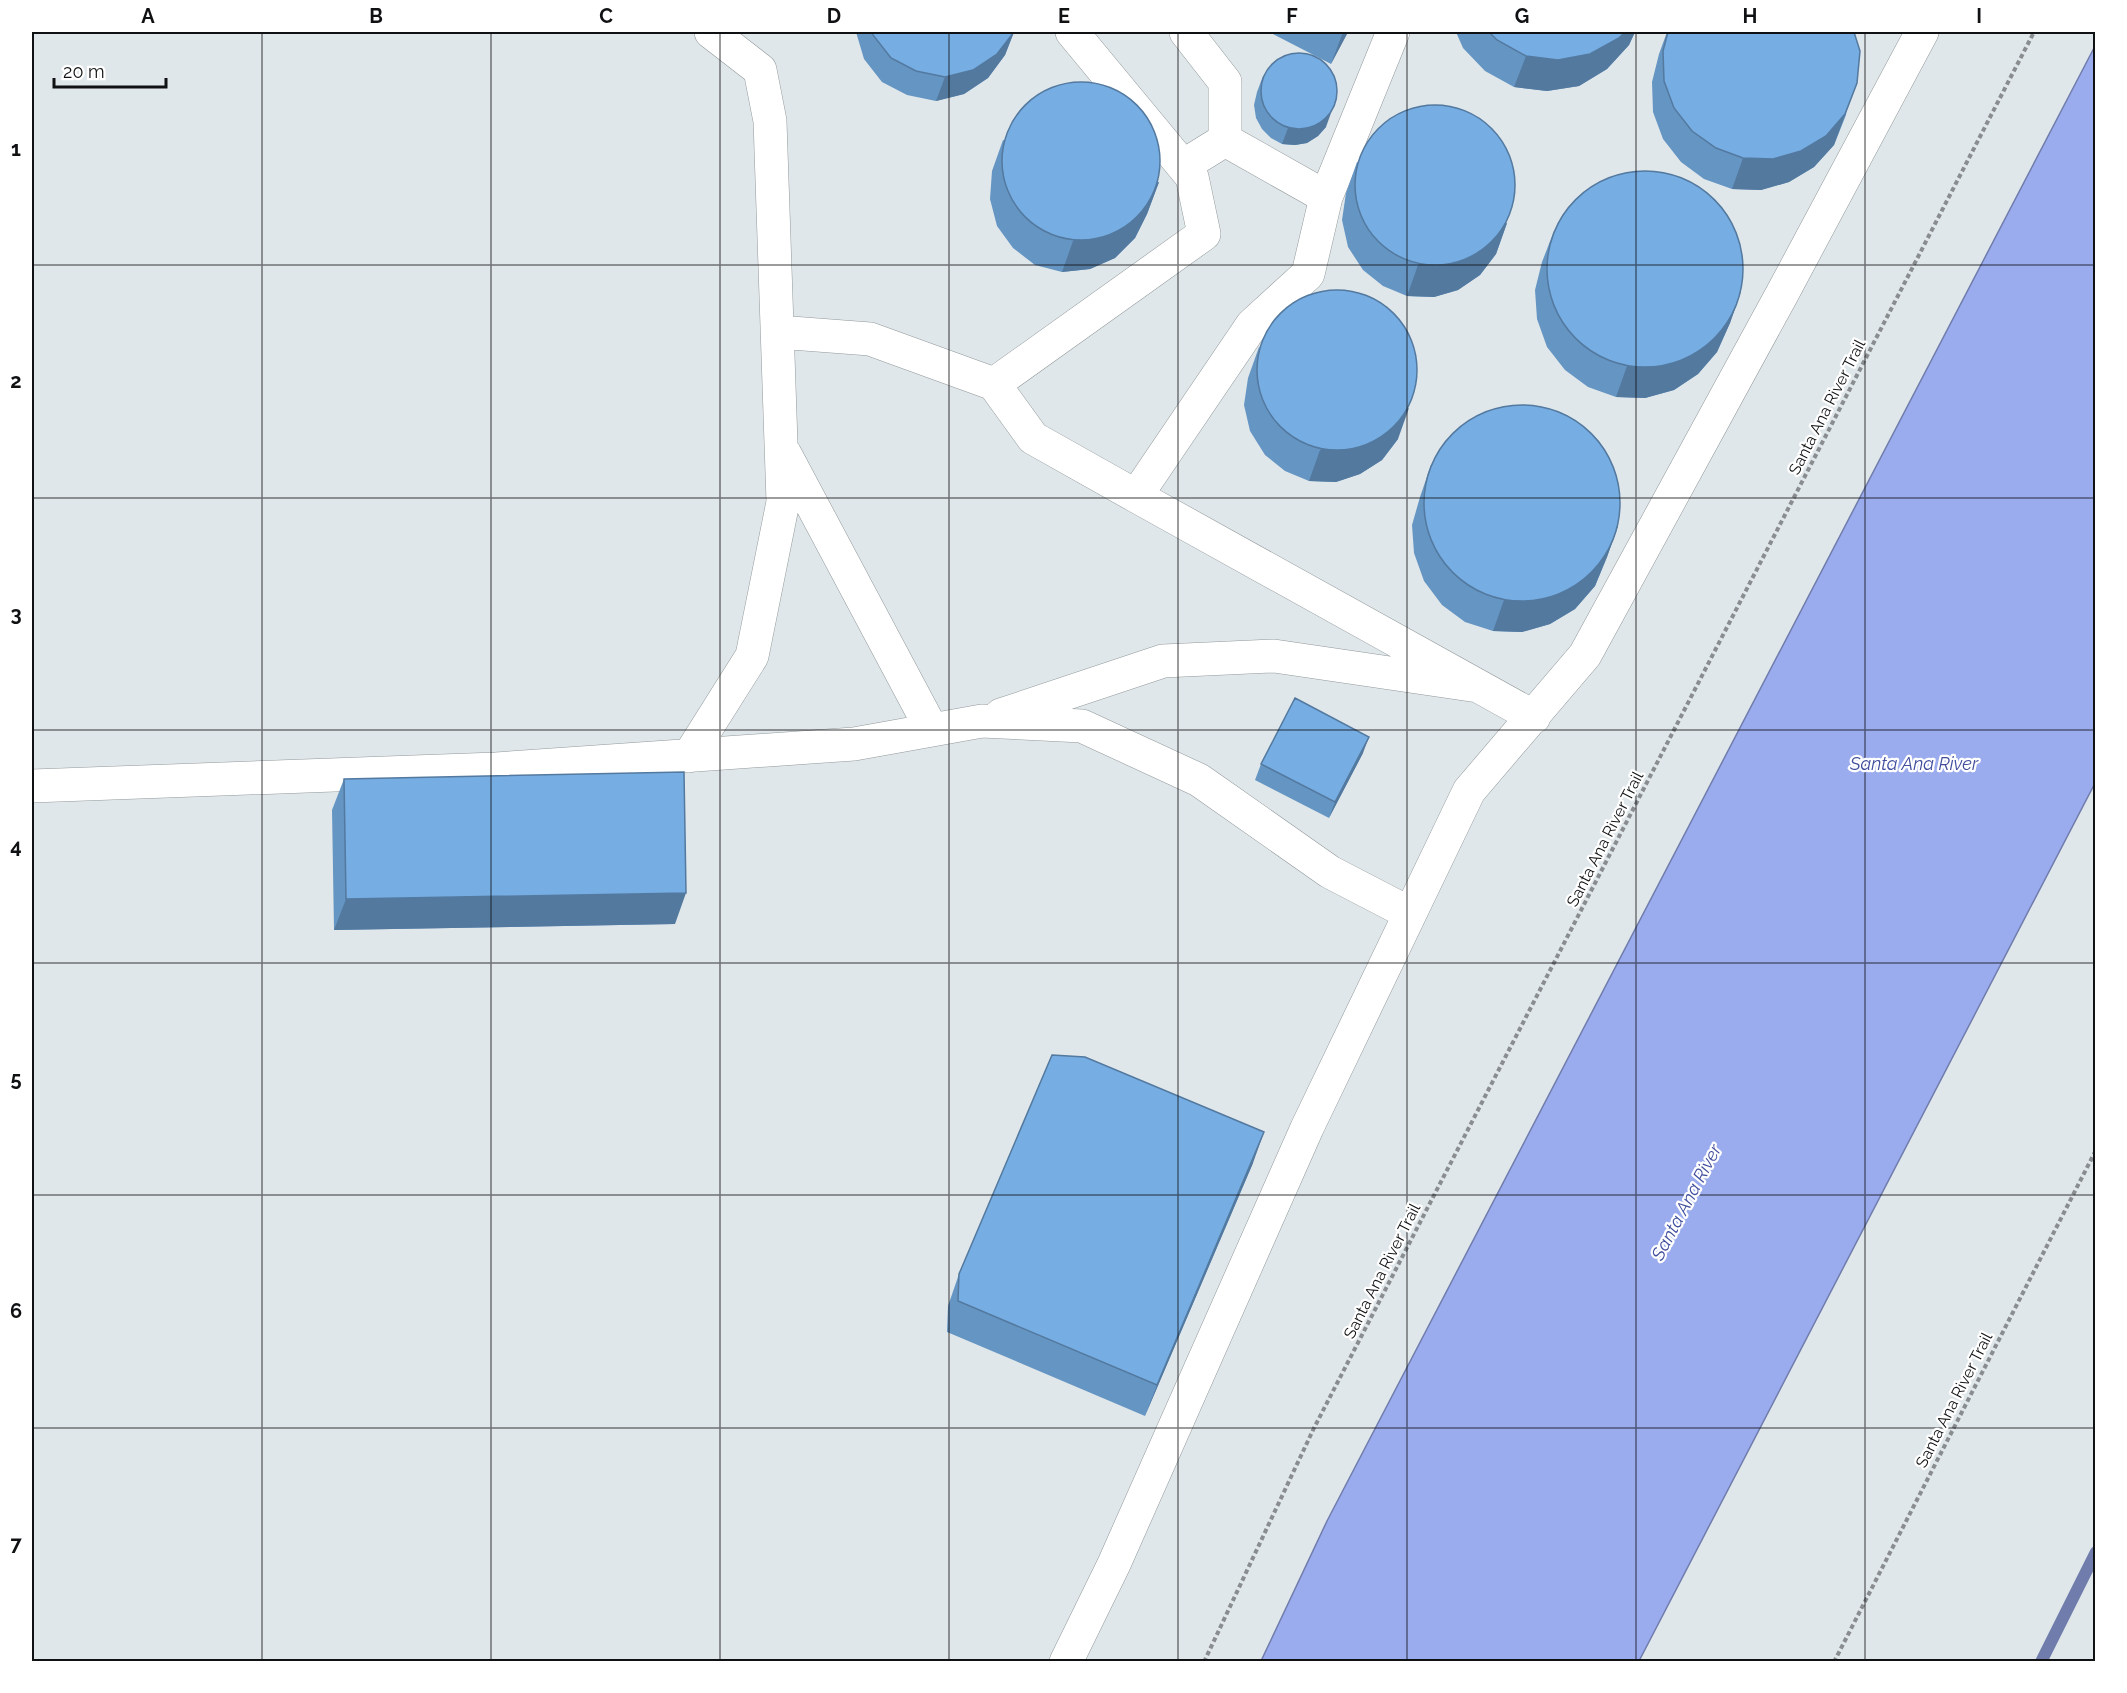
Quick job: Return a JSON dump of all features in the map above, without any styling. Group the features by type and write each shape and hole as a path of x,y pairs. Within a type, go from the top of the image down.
{"lane":[{"path":"994,384 1204,234 1192,177 1072,32"},
{"path":"1186,32 1225,82 1225,140"},
{"path":"1136,496 1252,325 1308,274 1326,197 1394,32"},
{"path":"1066,1662 1124,1543 1307,1128 1469,792 1585,655 1922,32"},
{"path":"689,756 752,656 783,502 771,121 760,70 719,34"},
{"path":"1183,165 1225,140"},
{"path":"1225,140 1326,197"},
{"path":"778,332 870,339 994,384 1033,438 1534,717"},
{"path":"781,448 932,730"},
{"path":"32,786 496,769 854,744 982,721 1163,661 1274,656 1478,686"},
{"path":"982,721 1082,726 1199,780 1330,872 1409,913"}],"path":[{"name":"Santa Ana River Trail","path":"1204,1662 1314,1428 2034,32"},
{"name":"Santa Ana River Trail","path":"1834,1662 2096,1150"}],"water":[{"name":"Santa Ana River","path":"2095,46 2095,783 1639,1661 1261,1661 1327,1521"}],"building":[{"path":"872,32 1014,32 997,54 973,70 945,77 916,71 891,58"},
{"path":"1489,32 1625,32 1619,38 1590,54 1558,60 1526,56 1497,40"},
{"path":"1668,32 1854,32 1860,51 1857,83 1845,114 1826,136 1801,151 1773,159 1743,158 1716,148 1692,131 1674,108 1664,81 1663,51"},
{"path":"1299,53 1314,56 1326,64 1334,76 1337,91 1334,106 1326,118 1314,126 1299,129 1284,126 1272,118 1264,106 1261,91 1264,76 1272,64 1284,56"},
{"path":"1081,82 1096,83 1111,88 1125,95 1137,105 1147,117 1154,131 1159,146 1159,176 1154,191 1147,205 1137,217 1125,227 1111,234 1096,239 1081,240 1066,239 1051,234 1037,227 1025,217 1015,205 1008,191 1003,176 1002,161 1003,146 1008,131 1015,117 1025,105 1037,95 1051,88 1066,83"},
{"path":"1435,105 1451,106 1466,111 1480,118 1492,128 1502,140 1509,154 1514,169 1514,201 1509,216 1502,230 1492,242 1480,252 1466,259 1451,264 1435,265 1419,264 1404,259 1390,252 1378,242 1368,230 1361,216 1356,201 1355,185 1356,169 1361,154 1368,140 1378,128 1390,118 1404,111 1419,106"},
{"path":"1645,171 1673,175 1691,183 1707,193 1721,207 1739,241 1743,269 1739,297 1731,315 1721,331 1707,345 1673,363 1645,367 1617,363 1599,355 1583,345 1569,331 1551,297 1547,269 1551,241 1559,223 1569,207 1583,193 1617,175"},
{"path":"1337,290 1353,291 1368,296 1382,303 1394,313 1404,325 1411,339 1416,354 1416,386 1411,401 1404,415 1394,427 1382,437 1368,444 1353,449 1337,450 1321,449 1306,444 1292,437 1280,427 1270,415 1263,401 1258,386 1257,370 1258,354 1263,339 1270,325 1280,313 1292,303 1306,296 1321,291"},
{"path":"1522,405 1550,409 1568,417 1584,427 1598,441 1616,475 1620,503 1616,531 1608,549 1598,565 1584,579 1550,597 1522,601 1494,597 1476,589 1460,579 1446,565 1428,531 1424,503 1428,475 1436,457 1446,441 1460,427 1494,409"},
{"path":"1295,698 1369,737 1335,802 1261,764"},
{"path":"684,772 686,893 346,899 344,779"},
{"path":"1052,1055 1085,1057 1264,1132 1157,1385 958,1301 959,1274"}],"waterway":[{"path":"2041,1662 2096,1552"}]}
